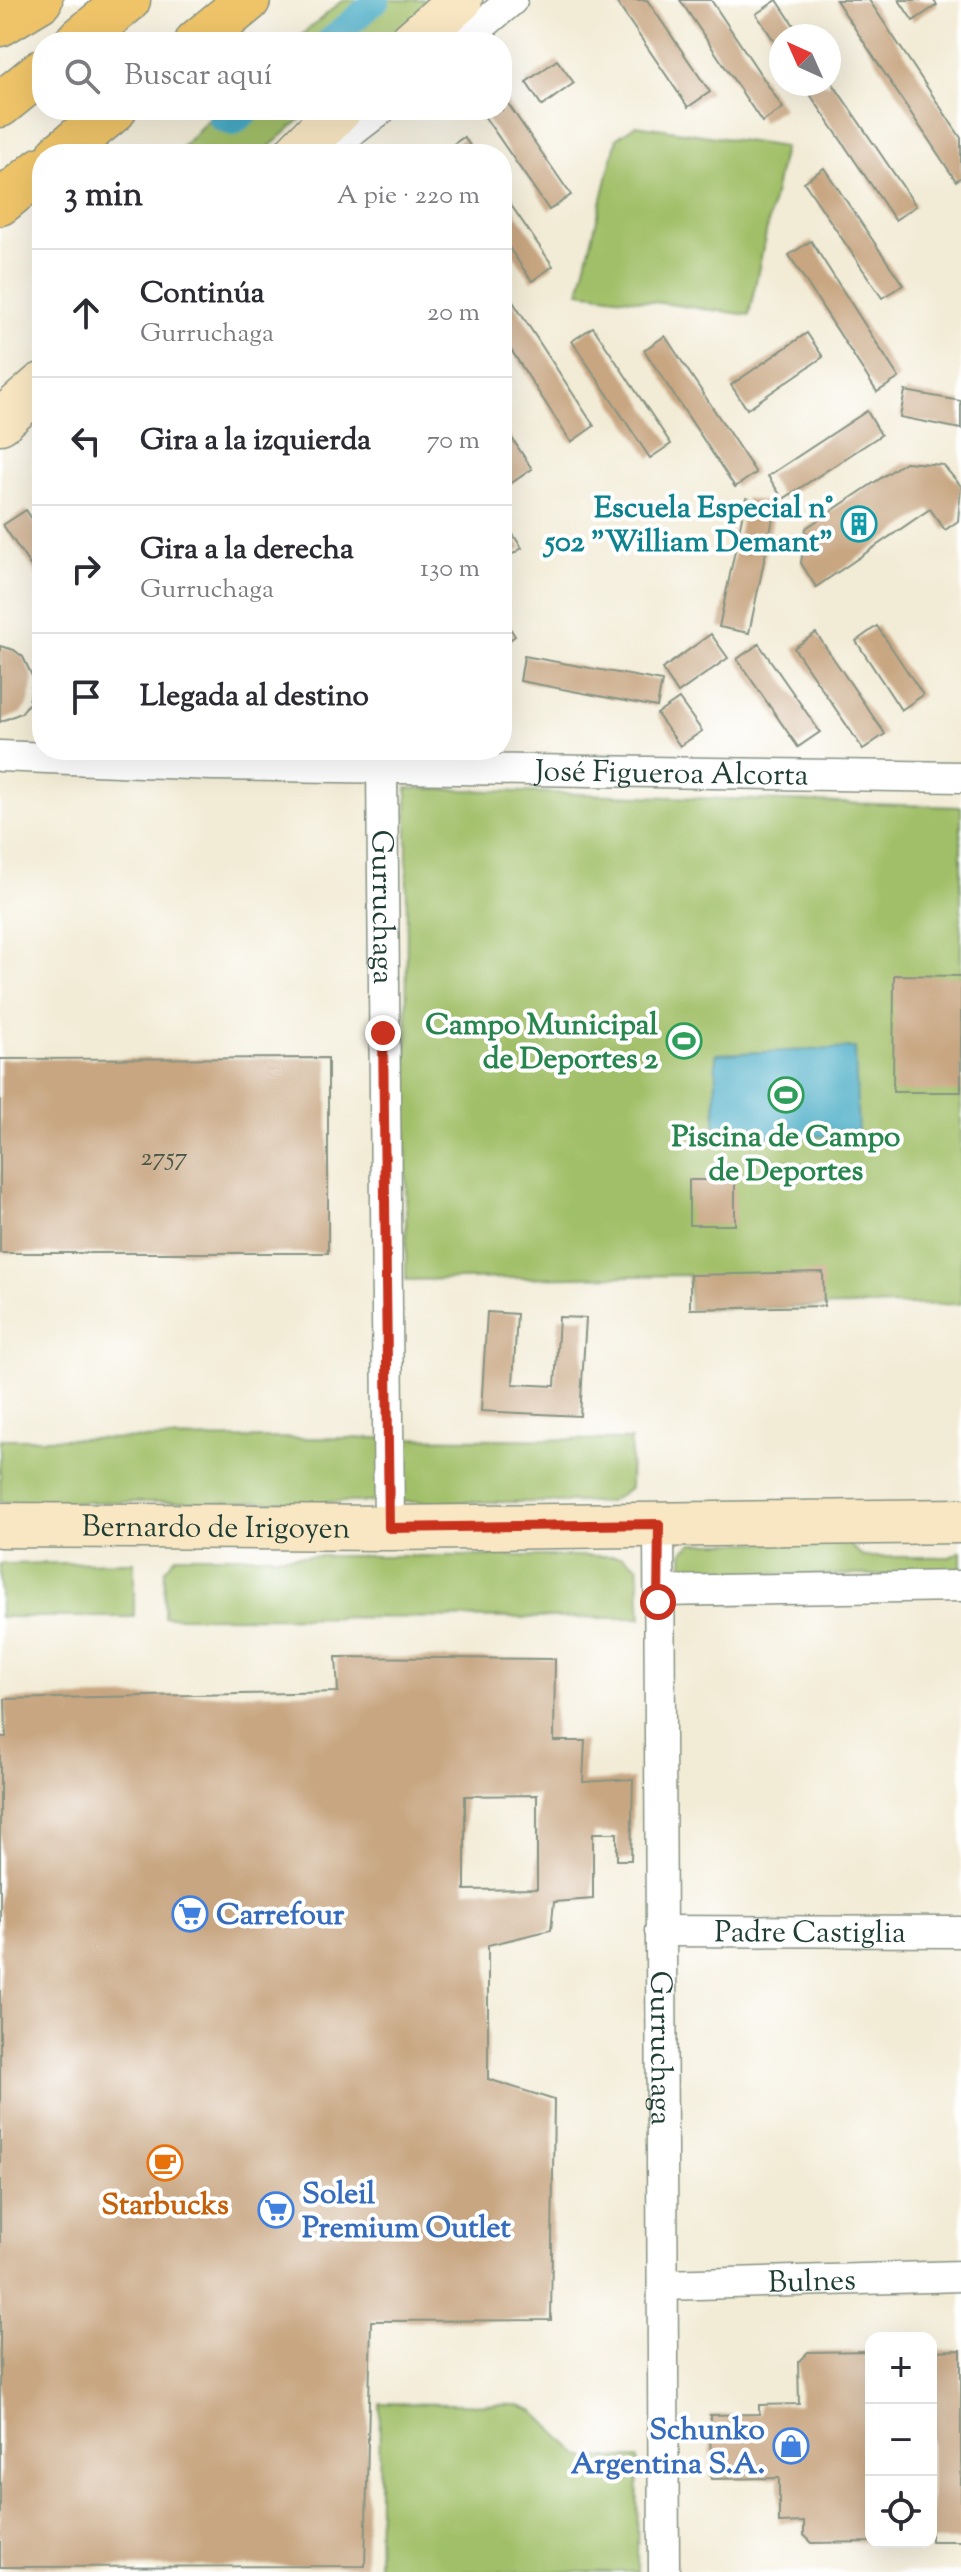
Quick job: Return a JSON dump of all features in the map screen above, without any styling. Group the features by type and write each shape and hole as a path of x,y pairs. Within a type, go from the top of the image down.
{"highway":[{"path":"0,24 40,0"},
{"path":"89,32 128,0"},
{"path":"209,32 248,0"},
{"path":"0,105 32,79"},
{"path":"72,144 102,120"},
{"path":"0,203 32,177"}],"street":[{"path":"423,32 460,0"},
{"path":"474,32 512,0"},
{"path":"306,144 329,120"},
{"path":"336,144 367,120"},
{"path":"0,422 32,394"},
{"name":"José Figueroa Alcorta","path":"0,756 32,757"},
{"name":"José Figueroa Alcorta","path":"94,760 212,765 961,777"},
{"name":"Gurruchaga","path":"382,767 389,1528"},
{"name":"Bernardo de Irigoyen","path":"0,1525 389,1528 961,1521"},
{"name":"Gurruchaga","path":"659,1524 664,2572"},
{"path":"660,1591 961,1586"},
{"name":"Padre Castiglia","path":"660,1931 961,1932"},
{"name":"Bulnes","path":"664,2285 961,2276"}],"green space":[{"path":"343,0 439,0 402,32 305,32"},
{"path":"208,120 300,120 272,144 185,144"},
{"path":"636,125 784,147 749,315 579,292 617,138"},
{"name":"Campo Municipal de Deportes 2","path":"407,788 961,807 961,1304 690,1309 689,1275 406,1280"},
{"path":"0,1439 631,1440 630,1488 609,1502 0,1502"},
{"path":"846,1542 864,1557 950,1557 961,1551 961,1576 690,1573 683,1565 683,1551 693,1543"},
{"path":"176,1556 622,1556 638,1566 641,1618 164,1617 165,1570"},
{"path":"134,1562 134,1617 0,1617 0,1564"},
{"path":"380,2403 520,2405 533,2410 579,2455 587,2458 638,2458 637,2572 378,2572"}],"water":[{"name":"Piscina de Campo de Deportes","path":"855,1048 858,1136 715,1137 716,1054"}],"building":[{"path":"615,0 647,0 710,92 688,107"},
{"path":"680,0 711,0 769,87 769,96 775,96 783,108 762,122"},
{"path":"777,0 793,24 769,24 769,33 756,14"},
{"path":"836,0 869,0 961,138 961,177 956,181"},
{"path":"899,0 933,0 937,5 913,21"},
{"path":"557,60 574,83 542,106 526,82"},
{"path":"811,96 841,96 916,206 895,220"},
{"path":"512,109 571,195 549,210 512,156 512,144 503,144 487,120 512,120"},
{"path":"464,137 469,144 454,144"},
{"path":"824,168 903,285 882,298 804,182"},
{"path":"512,207 553,266 532,281 512,252"},
{"path":"811,241 899,378 877,392 789,255"},
{"path":"512,300 594,426 571,442 512,351"},
{"path":"593,327 671,444 650,458 572,341"},
{"path":"807,333 823,357 747,409 731,385"},
{"path":"665,336 756,473 735,487 644,350"},
{"path":"905,391 961,401 961,429 900,417"},
{"path":"867,411 881,435 783,499 768,476"},
{"path":"512,438 532,469 512,483"},
{"name":"Escuela Especial n° 502 \"William Demant\"","path":"905,462 943,465 961,486 958,521 945,530 930,509 816,587 801,563 806,528"},
{"path":"746,498 776,504 749,633 719,627"},
{"path":"26,510 32,519 32,568 3,525"},
{"path":"512,533 522,548 512,554"},
{"path":"877,626 923,695 901,710 856,641"},
{"path":"816,633 885,734 863,749 794,648"},
{"path":"711,634 728,658 678,693 662,669"},
{"path":"759,644 820,732 798,747 737,659"},
{"path":"0,646 14,650 23,657 32,676 32,684 29,703 21,713 0,722"},
{"path":"524,656 662,681 657,707 520,681"},
{"path":"679,699 702,731 680,746 657,714"},
{"path":"894,975 961,976 961,1092 893,1092"},
{"path":"328,1058 328,1253 0,1253 0,1059"},
{"path":"689,1180 735,1180 735,1225 689,1225"},
{"path":"823,1272 824,1306 690,1309 690,1275"},
{"path":"487,1312 517,1314 513,1384 555,1386 559,1317 586,1318 580,1416 481,1411"},
{"name":"Soleil Premium Outlet","path":"336,1657 555,1659 554,1741 585,1741 583,1782 633,1779 631,1860 617,1860 617,1833 593,1833 593,1899 554,1902 551,1930 488,1945 488,2079 554,2100 551,2320 371,2321 365,2566 0,2567 0,1737 6,1737 5,1699 338,1692","holes":["537,1795 537,1889 465,1890 465,1796"]},
{"path":"961,2350 961,2541 937,2541 937,2351"},
{"name":"Schunko Argentina S.A.","path":"865,2351 865,2542 812,2543 804,2535 804,2522 779,2523 779,2478 711,2479 710,2415 759,2414 759,2405 799,2404 798,2362 808,2352"}],"waterway":[{"path":"340,32 377,0"},
{"path":"226,120 233,123 237,120"}],"place":[{"name":"Escuela Especial n° 502 \"William Demant\"","path":"859,524"},
{"name":"Campo Municipal de Deportes 2","path":"684,1041"},
{"name":"Piscina de Campo de Deportes","path":"786,1095"},
{"name":"Carrefour","path":"190,1914"},
{"name":"Starbucks","path":"165,2163"},
{"name":"Soleil Premium Outlet","path":"276,2210"},
{"name":"Schunko Argentina S.A.","path":"791,2446"}],"route":[{"path":"383,1033 389,1528 659,1524 658,1602"}]}
